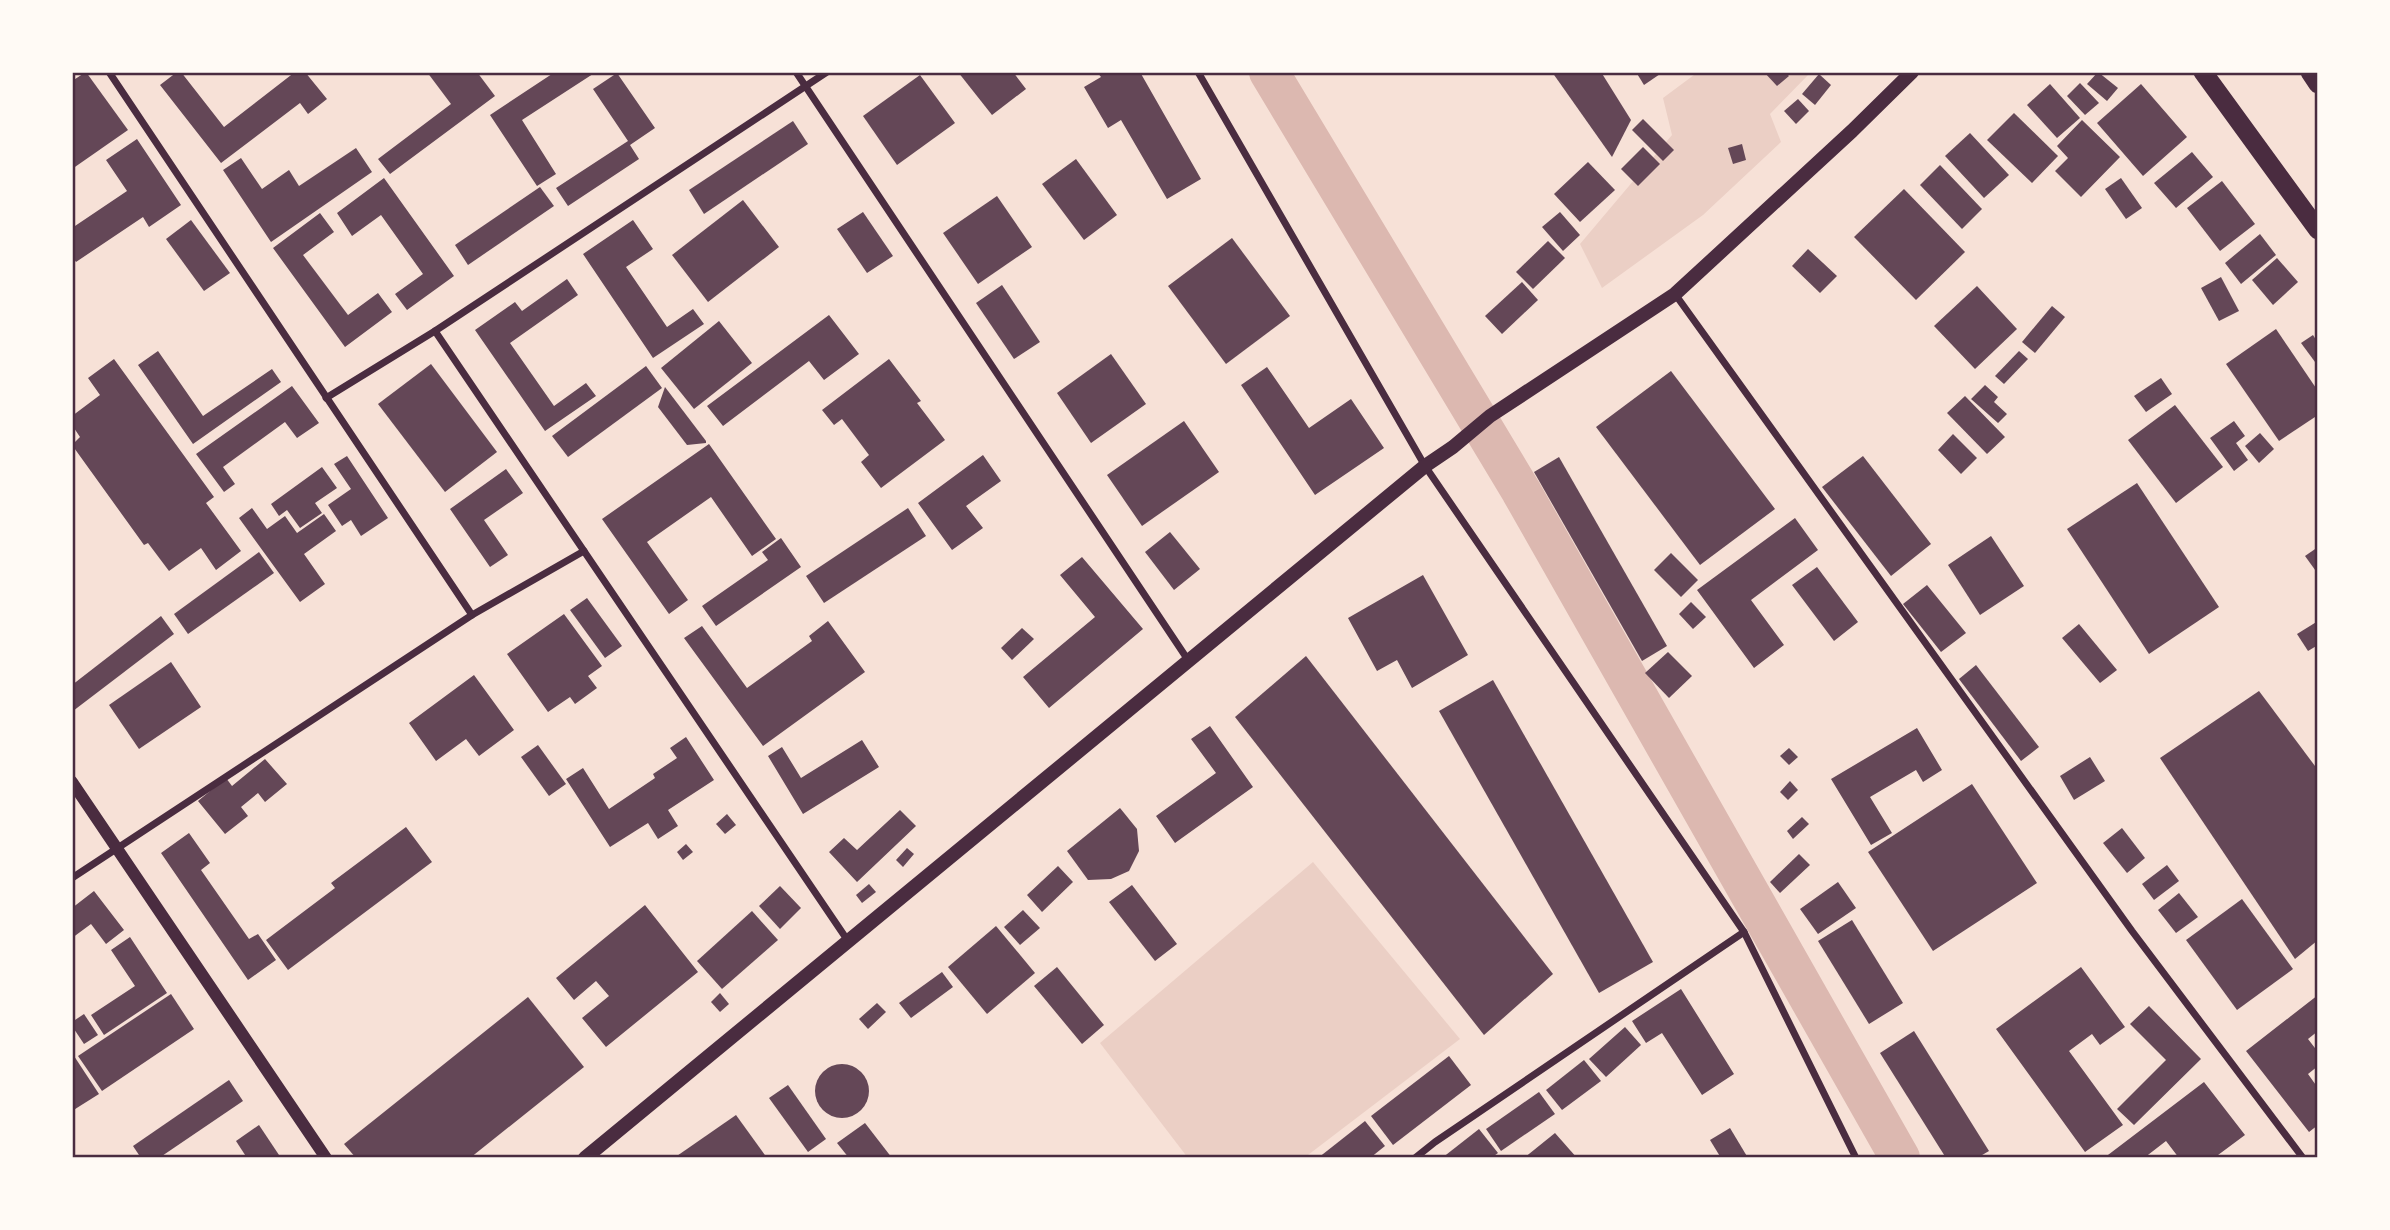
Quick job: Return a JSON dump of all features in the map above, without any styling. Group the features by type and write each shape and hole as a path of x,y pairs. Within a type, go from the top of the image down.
{"highway":[{"path":"2203,72 2318,230"},
{"path":"2310,72 2318,83"}],"main road":[{"path":"585,1158 1425,466 1490,416 1675,294 1912,72"}],"street":[{"path":"109,72 472,615"},
{"path":"796,72 1188,660"},
{"path":"326,398 435,331 827,72"},
{"path":"1198,72 1425,466 1744,932 1856,1158"},
{"path":"1675,294 2132,931 2303,1158"},
{"path":"435,331 849,942"},
{"path":"72,878 472,615 584,551"},
{"path":"72,782 326,1158"},
{"path":"1415,1158 1744,932"}],"shaded area":[{"path":"1698,72 1811,72 1770,114 1781,142 1703,215 1602,288 1580,244 1672,135 1663,98"},
{"path":"1313,862 1460,1039 1304,1158 1188,1158 1100,1043"}],"building":[{"path":"86,72 128,130 72,169 72,81"},
{"path":"177,72 181,72 224,127 295,72 305,72 327,99 308,114 300,103 221,163 160,85"},
{"path":"427,72 477,72 495,96 390,174 378,159 451,104"},
{"path":"555,72 596,72 522,120 556,174 537,186 490,115"},
{"path":"958,72 1013,72 1026,89 992,115"},
{"path":"1097,72 1140,72 1201,179 1167,199 1121,120 1108,128 1084,87 1101,77"},
{"path":"1552,72 1601,72 1631,120 1612,157"},
{"path":"1636,72 1663,72 1644,85"},
{"path":"1764,72 1785,72 1789,76 1777,86"},
{"path":"2098,72 2118,88 2107,101 2087,84"},
{"path":"617,73 655,128 630,145 639,159 568,206 556,188 628,141 593,89"},
{"path":"1819,74 1831,85 1815,105 1802,94"},
{"path":"920,75 955,123 897,165 863,116"},
{"path":"2080,83 2099,103 2085,115 2067,96"},
{"path":"2050,84 2080,118 2057,138 2027,105"},
{"path":"2141,84 2187,137 2143,176 2097,123"},
{"path":"1798,99 1809,111 1796,124 1784,111"},
{"path":"2014,113 2058,156 2032,183 1987,140"},
{"path":"1643,119 1674,150 1663,161 1632,130"},
{"path":"2082,120 2120,157 2081,197 2055,171 2068,158 2057,146"},
{"path":"793,121 808,144 704,214 689,190"},
{"path":"1970,133 2009,175 1984,198 1945,156"},
{"path":"137,139 181,205 149,227 143,217 76,262 72,256 72,228 127,191 106,160"},
{"path":"1742,144 1746,160 1733,164 1728,148"},
{"path":"1643,147 1660,164 1638,186 1621,169"},
{"path":"356,148 372,172 271,242 223,170 241,158 262,189 289,170 299,186"},
{"path":"2192,152 2213,177 2176,208 2154,183"},
{"path":"1076,159 1117,215 1084,240 1042,184"},
{"path":"1588,162 1615,190 1580,222 1554,194"},
{"path":"1940,165 1982,209 1962,229 1920,185"},
{"path":"384,178 454,276 407,310 395,294 423,274 381,215 352,236 337,213"},
{"path":"2121,178 2142,208 2126,219 2105,189"},
{"path":"2222,181 2255,224 2220,251 2187,208"},
{"path":"540,187 554,206 468,265 455,245"},
{"path":"1904,189 1965,252 1916,300 1854,237"},
{"path":"997,196 1032,247 978,284 943,233"},
{"path":"743,200 779,247 708,302 672,255"},
{"path":"863,212 893,256 867,273 837,229"},
{"path":"1560,212 1580,235 1563,251 1542,227"},
{"path":"320,213 334,232 303,255 348,315 378,293 392,312 345,347 273,248"},
{"path":"191,220 230,273 204,291 166,239"},
{"path":"633,220 653,249 626,267 667,327 693,309 704,324 653,358 583,254"},
{"path":"2260,234 2276,255 2241,284 2225,263"},
{"path":"1232,238 1290,316 1226,364 1168,286"},
{"path":"1548,241 1565,258 1533,289 1516,272"},
{"path":"1808,249 1837,276 1820,293 1792,266"},
{"path":"2277,258 2298,282 2273,305 2252,280"},
{"path":"2221,277 2239,311 2219,321 2201,288"},
{"path":"567,279 578,295 510,343 554,406 586,383 596,396 545,431 475,330 515,302 522,311"},
{"path":"1522,282 1538,300 1502,334 1485,316"},
{"path":"1002,285 1040,342 1014,359 976,303"},
{"path":"1977,286 2017,329 1975,369 1934,326"},
{"path":"2052,306 2065,317 2035,353 2022,342"},
{"path":"829,315 859,354 824,380 809,361 723,426 707,406"},
{"path":"719,321 752,363 694,409 661,368"},
{"path":"2276,329 2318,391 2318,415 2279,441 2226,364"},
{"path":"2313,335 2318,343 2318,366 2301,343"},
{"path":"158,351 203,416 272,369 281,382 193,444 138,365"},
{"path":"2019,351 2028,359 2004,384 1995,376"},
{"path":"1111,354 1146,404 1091,443 1057,393"},
{"path":"114,359 214,497 206,503 241,551 216,570 201,548 169,571 148,543 144,545 72,445 80,437 72,425 72,416 100,395 88,378"},
{"path":"889,359 921,401 917,403 945,440 881,488 861,462 869,455 842,419 834,425 822,410"},
{"path":"431,364 497,452 445,492 378,404"},
{"path":"646,366 662,388 568,457 552,436"},
{"path":"1267,367 1309,428 1351,399 1384,448 1315,495 1241,385"},
{"path":"1671,371 1775,509 1700,565 1596,427"},
{"path":"2161,378 2172,394 2146,412 2134,396"},
{"path":"1985,385 1998,397 1994,402 2007,414 1998,423 1971,399"},
{"path":"292,386 319,423 297,438 285,422 223,467 235,484 224,492 196,454"},
{"path":"665,387 706,443 687,445 658,407"},
{"path":"1965,396 2005,437 1987,454 1947,413"},
{"path":"2175,405 2223,467 2176,503 2128,440"},
{"path":"1184,421 1219,472 1142,526 1107,475"},
{"path":"2234,421 2245,436 2236,443 2248,460 2234,471 2210,438"},
{"path":"2260,433 2274,449 2259,463 2245,446"},
{"path":"1953,434 1977,458 1961,474 1938,450"},
{"path":"709,444 776,539 752,556 711,497 647,542 688,600 669,614 602,519"},
{"path":"983,455 1001,481 966,506 983,528 952,550 918,503"},
{"path":"347,456 388,518 361,536 351,520 342,526 328,505 351,489 334,464"},
{"path":"1863,456 1931,544 1891,576 1822,487"},
{"path":"1559,457 1667,646 1642,661 1534,472"},
{"path":"322,467 337,488 315,503 322,513 300,528 287,510 279,516 271,504"},
{"path":"506,469 523,493 484,520 508,555 490,567 450,509"},
{"path":"2137,483 2219,607 2149,654 2067,529"},
{"path":"252,508 267,529 285,516 297,533 324,514 336,531 304,554 325,584 300,602 239,518"},
{"path":"908,508 926,536 824,603 806,576"},
{"path":"1795,518 1818,550 1751,600 1784,645 1754,668 1697,590"},
{"path":"1170,532 1200,569 1174,590 1145,552"},
{"path":"1991,536 2024,586 1980,615 1948,565"},
{"path":"781,538 801,567 716,626 702,606 768,560 762,552"},
{"path":"2318,547 2318,574 2305,556"},
{"path":"259,552 274,573 188,634 174,614"},
{"path":"1671,553 1698,580 1681,597 1654,570"},
{"path":"1082,557 1143,629 1049,708 1023,677 1095,617 1060,575"},
{"path":"1817,567 1858,622 1834,641 1792,585"},
{"path":"1423,575 1468,655 1412,688 1397,660 1377,671 1348,618"},
{"path":"1927,585 1966,633 1941,652 1903,604"},
{"path":"587,598 622,646 605,658 570,610"},
{"path":"1691,602 1706,617 1693,629 1679,614"},
{"path":"564,614 602,666 588,676 597,688 575,704 570,697 548,712 507,654"},
{"path":"161,616 174,634 73,711 72,685"},
{"path":"828,621 865,672 763,746 684,638 702,626 747,688 812,641 809,636"},
{"path":"2318,621 2318,645 2308,651 2297,634"},
{"path":"2079,624 2117,670 2100,683 2062,638"},
{"path":"1022,628 1034,639 1012,660 1001,648"},
{"path":"1668,652 1692,676 1669,698 1645,673"},
{"path":"1306,656 1553,974 1484,1035 1235,717"},
{"path":"171,662 201,707 139,749 109,705"},
{"path":"1976,665 2039,747 2021,761 1959,679"},
{"path":"474,675 514,730 479,756 466,739 436,761 409,723"},
{"path":"1493,680 1653,962 1599,993 1439,711"},
{"path":"2259,691 2318,770 2318,940 2295,959 2160,758"},
{"path":"1210,726 1253,787 1175,843 1156,816 1216,773 1191,739"},
{"path":"1917,728 1942,770 1923,782 1916,770 1870,797 1892,833 1871,845 1831,779"},
{"path":"686,737 714,780 668,810 678,826 658,839 648,823 610,847 566,779 583,768 609,809 655,778 653,774 677,758 670,748"},
{"path":"862,740 879,767 803,814 768,756 782,747 801,778"},
{"path":"538,745 566,784 549,796 521,757"},
{"path":"1789,748 1798,757 1789,765 1780,756"},
{"path":"2090,757 2105,781 2074,800 2060,776"},
{"path":"265,759 287,784 265,802 258,793 241,807 248,816 225,834 198,801 226,778 232,786"},
{"path":"1790,781 1798,790 1788,800 1780,792"},
{"path":"1972,784 2037,883 1933,951 1868,852"},
{"path":"1120,808 1137,829 1139,851 1129,871 1111,879 1088,880 1067,851"},
{"path":"900,810 916,826 857,882 829,852 844,838 857,850"},
{"path":"727,814 736,825 725,834 716,824"},
{"path":"1802,817 1809,824 1793,839 1787,831"},
{"path":"406,827 432,862 288,970 266,940 335,888 331,883"},
{"path":"2122,828 2145,858 2127,873 2103,843"},
{"path":"189,833 210,863 201,870 249,939 258,934 276,960 248,980 161,853"},
{"path":"686,844 693,852 683,860 677,852"},
{"path":"907,848 914,854 903,867 896,860"},
{"path":"1799,854 1810,865 1780,893 1770,882"},
{"path":"2167,865 2179,881 2154,900 2142,884"},
{"path":"1058,866 1073,882 1042,912 1027,895"},
{"path":"1838,882 1856,908 1818,934 1800,909"},
{"path":"869,884 876,892 862,903 856,895"},
{"path":"1132,885 1177,944 1155,961 1109,902"},
{"path":"780,886 801,908 780,929 759,906"},
{"path":"94,891 124,930 106,944 91,924 72,938 72,908"},
{"path":"2179,893 2198,917 2176,933 2158,910"},
{"path":"2242,899 2293,969 2237,1010 2186,940"},
{"path":"645,905 698,972 606,1047 582,1018 609,996 596,981 574,1000 556,978"},
{"path":"1023,910 1040,928 1020,945 1004,927"},
{"path":"752,911 778,940 722,989 697,961"},
{"path":"1852,920 1903,1003 1869,1024 1818,941"},
{"path":"996,926 1035,973 987,1014 948,967"},
{"path":"130,937 167,993 104,1035 91,1015 135,986 111,950"},
{"path":"1057,967 1104,1025 1082,1044 1034,986"},
{"path":"2081,967 2125,1027 2100,1045 2092,1034 2069,1051 2123,1125 2085,1152 1996,1029"},
{"path":"942,972 953,987 911,1018 899,1003"},
{"path":"1681,989 1734,1074 1702,1095 1662,1033 1646,1043 1632,1021"},
{"path":"720,993 729,1004 720,1012 711,1002"},
{"path":"171,994 194,1029 102,1091 78,1056"},
{"path":"2318,995 2318,1031 2308,1039 2318,1052 2318,1066 2308,1074 2318,1088 2318,1125 2309,1132 2246,1051"},
{"path":"528,997 584,1067 470,1158 356,1158 344,1144"},
{"path":"877,1003 886,1012 868,1029 859,1019"},
{"path":"2149,1006 2201,1059 2134,1125 2117,1109 2166,1060 2130,1024"},
{"path":"84,1014 98,1035 84,1044 72,1022"},
{"path":"1625,1027 1641,1045 1606,1077 1589,1059"},
{"path":"1914,1031 1989,1151 1977,1158 1946,1158 1880,1053"},
{"path":"74,1056 99,1094 72,1111 72,1058"},
{"path":"1449,1056 1471,1085 1393,1145 1371,1116"},
{"path":"1584,1060 1601,1081 1562,1110 1546,1090"},
{"path":"842,1064 861,1072 869,1091 861,1110 842,1118 823,1110 815,1091 823,1072"},
{"path":"229,1080 243,1101 159,1158 141,1158 133,1146"},
{"path":"2204,1082 2245,1135 2214,1158 2179,1158 2166,1141 2144,1158 2104,1158"},
{"path":"788,1085 826,1139 808,1152 769,1098"},
{"path":"1539,1092 1555,1114 1501,1151 1486,1129"},
{"path":"736,1115 767,1158 674,1158"},
{"path":"1365,1121 1385,1146 1370,1158 1318,1158"},
{"path":"865,1123 892,1158 849,1158 837,1143"},
{"path":"259,1125 281,1158 247,1158 236,1141"},
{"path":"1730,1128 1748,1158 1721,1158 1710,1140"},
{"path":"1479,1129 1498,1153 1491,1158 1442,1158"},
{"path":"1555,1133 1577,1158 1524,1158"}],"waterway":[{"path":"1269,72 1521,491 1900,1158"}]}
